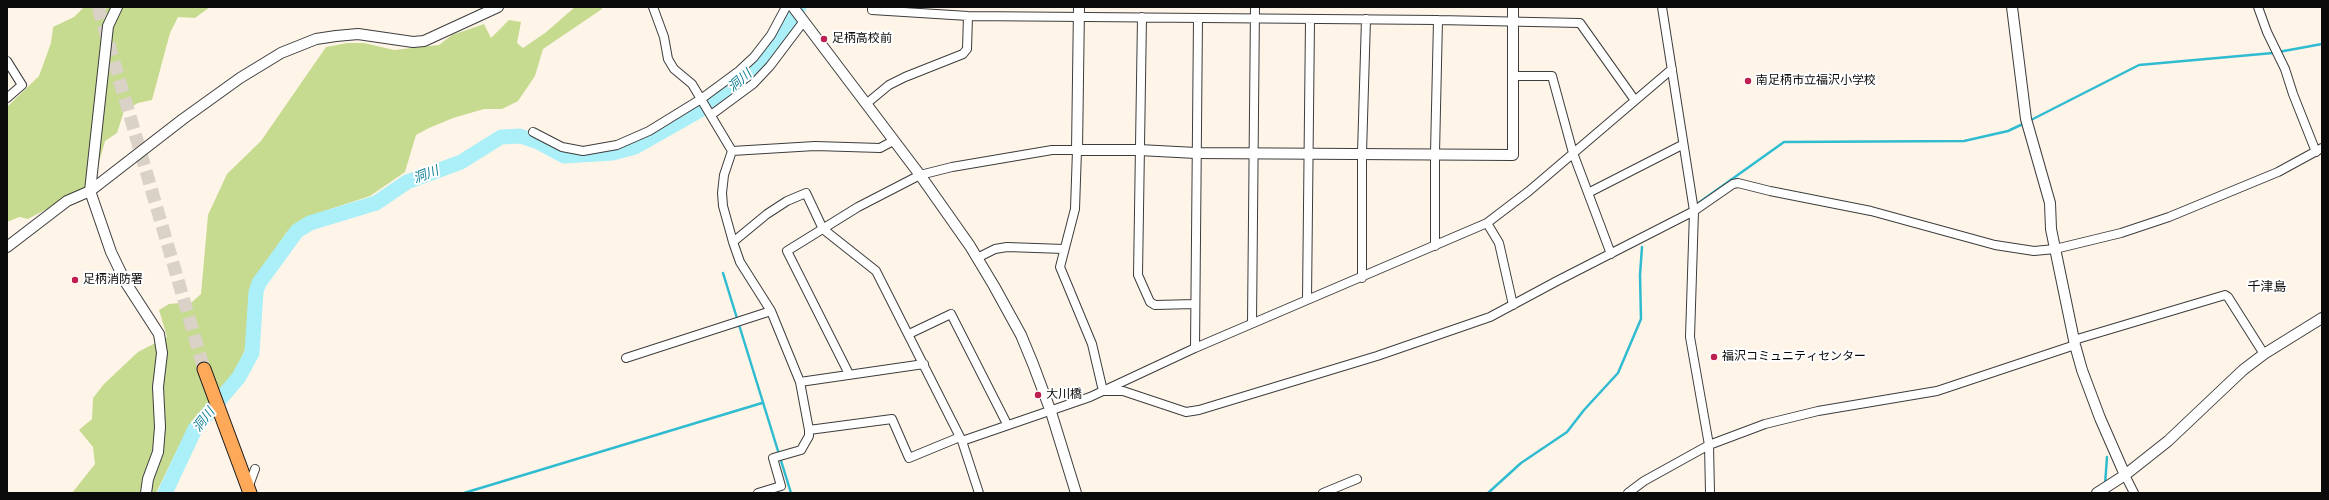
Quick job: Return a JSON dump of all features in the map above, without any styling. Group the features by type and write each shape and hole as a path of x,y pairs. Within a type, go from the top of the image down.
{"main road":[{"path":"204,369 235,456 249,490"}],"street":[{"path":"117,7 108,26 90,191 111,252 126,283 159,334 162,353 158,387 159,440 158,452 148,480 146,493"},
{"path":"7,247 67,201 90,191 183,119 240,78 281,53 316,39 358,34 398,40 424,41 498,7"},
{"path":"653,7 664,37 668,58 674,69 692,84 732,151 724,175 722,192 723,206 733,242 740,262 771,311 800,382 809,436 802,450 773,458 781,486 758,493"},
{"path":"533,132 562,147 574,150 617,145 649,131 701,100 724,83 754,57 771,35 786,7"},
{"path":"793,7 920,175 977,258 1021,335 1051,412 1076,493"},
{"path":"872,7 872,10 968,16 1079,12 1142,17 1580,23 1634,99"},
{"path":"1252,323 1254,7"},
{"path":"849,374 787,251 858,207 920,175 952,167 1044,151 1139,150 1252,154 1308,152 1513,154 1513,7"},
{"path":"1662,7 1682,145 1694,211 1690,337 1709,445 1710,493"},
{"path":"2012,7 2027,124 2050,203 2055,249 2082,370 2100,418 2134,493"},
{"path":"1103,392 1123,392 1176,410 1199,410 1462,328 1490,317 1694,211 1733,184 1738,183 1770,191 1871,211 2016,250 2055,249 2121,233 2169,217 2278,172 2319,150 2278,53 2267,32 2258,7"},
{"path":"1079,12 1075,209 1060,266 1092,344 1103,392"},
{"path":"866,104 889,85 963,54 967,49 968,16"},
{"path":"1142,17 1138,275 1150,302 1155,305 1195,304"},
{"path":"1194,348 1198,18"},
{"path":"1362,278 1362,153 1366,19"},
{"path":"710,115 753,84 770,66 803,20"},
{"path":"1307,300 1310,20"},
{"path":"1435,246 1435,153 1438,20"},
{"path":"7,61 22,85 7,98"},
{"path":"809,430 892,419 909,458 1007,424 1051,412 1103,392 1194,348 1362,278 1487,223 1573,153 1634,99 1672,68"},
{"path":"1513,76 1552,76 1573,153 1611,254"},
{"path":"732,151 815,146 880,148 893,141"},
{"path":"1588,193 1682,145"},
{"path":"733,242 767,214 787,201 806,192 823,229 876,271 961,439 979,493"},
{"path":"1487,223 1499,242 1513,305"},
{"path":"977,258 995,249 1007,247 1064,249"},
{"path":"1628,493 1644,481 1709,445 1765,424 1818,411 1937,391 2075,342 2225,295 2228,297 2264,354"},
{"path":"626,358 771,311"},
{"path":"909,334 951,314 1007,424"},
{"path":"2096,493 2125,475 2168,441 2243,370 2264,354 2322,318"},
{"path":"800,382 924,364"},
{"path":"249,490 256,469"},
{"path":"1323,493 1357,479"}],"green space":[{"path":"84,7 97,7 105,10 107,7 210,7 195,18 178,17 170,33 152,100 138,103 124,111 117,133 105,141 93,184 28,219 19,217 7,222 7,107 39,76 51,43 53,27 74,17"},
{"path":"575,7 602,7 602,9 543,49 535,76 518,101 502,109 484,109 453,118 416,135 405,172 370,196 318,213 299,222 286,233 252,285 248,341 237,370 195,420 177,450 156,493 72,493 95,464 93,447 79,430 92,419 93,398 104,384 138,352 167,337 159,310 169,304 192,302 201,294 208,215 227,174 261,141 326,47 347,43 364,43 394,50 439,45 452,35 484,24 491,38 509,20 521,22 517,43 523,48 545,33"}],"waterway":[{"name":"洞川","path":"165,493 195,429 239,377 252,353 256,292 259,283 297,231 310,223 376,203 407,182 461,162 501,137 520,136 538,142 564,156 613,153 635,147 718,100 742,80 762,60 799,7"},
{"path":"2029,121 2139,65 2273,53 2322,44"},
{"path":"1697,204 1784,142 1964,141 2008,131 2025,123"},
{"path":"1488,493 1521,463 1567,432 1584,410 1618,373 1641,319 1640,275 1642,247"},
{"path":"723,273 791,493"},
{"path":"464,493 762,403"},
{"path":"2105,485 2107,457"}],"tunnel":[{"path":"98,7 204,369"}],"place":[{"name":"足柄高校前","path":"824,39"},
{"name":"南足柄市立福沢小学校","path":"1748,81"},
{"name":"足柄消防署","path":"75,280"},
{"name":"福沢コミュニティセンター","path":"1714,357"},
{"name":"大川橋","path":"1038,395"}],"district":[{"name":"千津島","path":"2267,287"}]}
